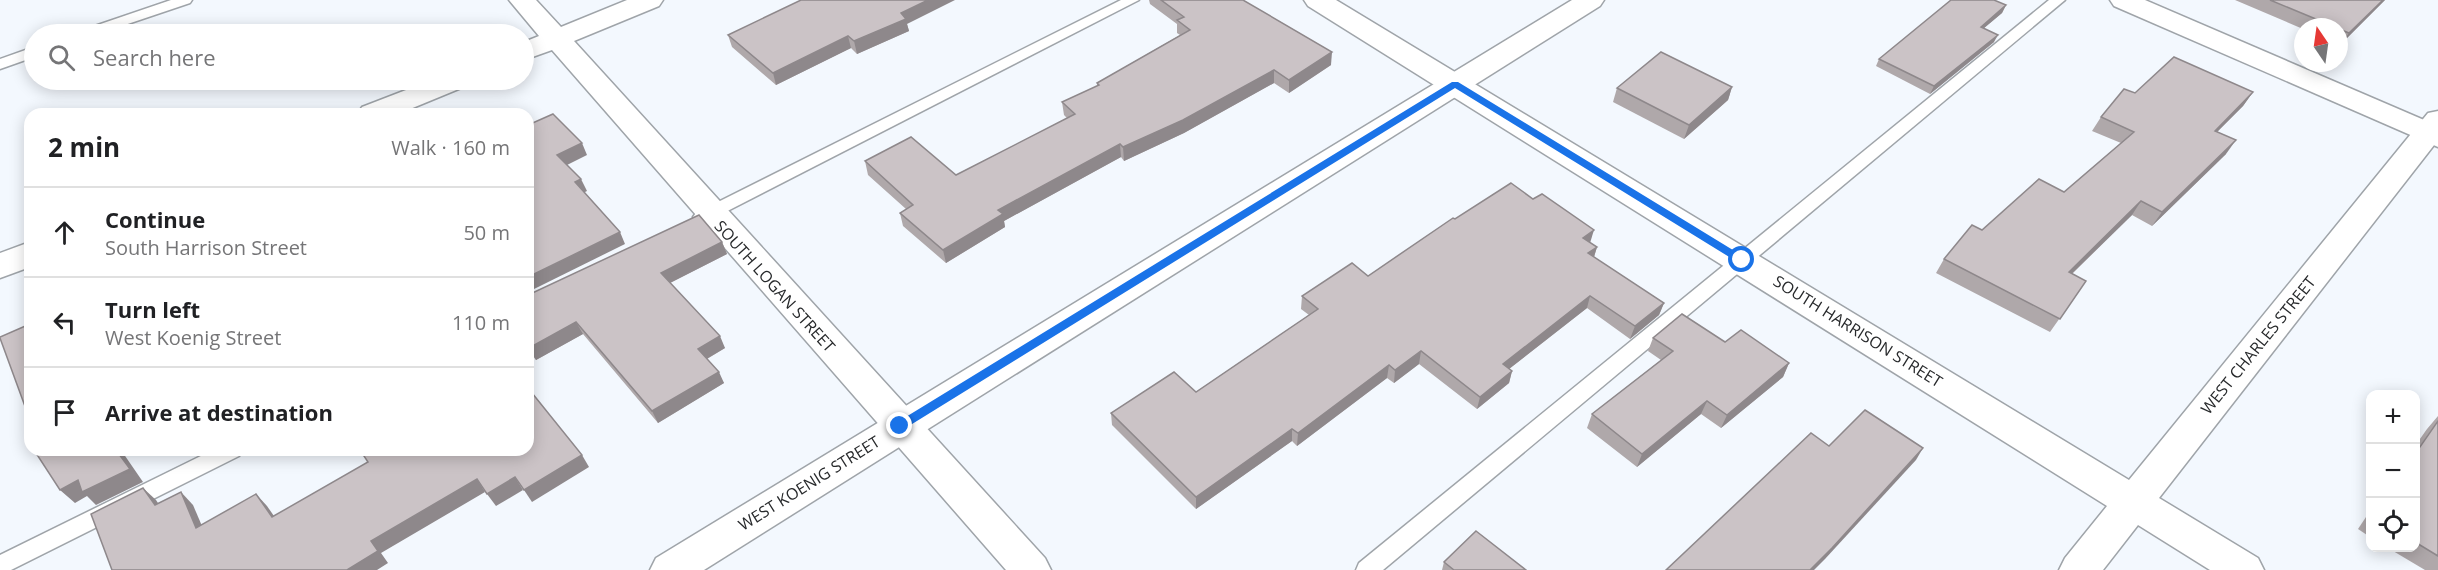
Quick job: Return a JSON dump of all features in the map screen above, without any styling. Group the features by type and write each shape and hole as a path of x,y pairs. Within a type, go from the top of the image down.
{"street":[{"name":"SOUTH LOGAN STREET","path":"522,0 700,218 900,426 1031,570"},
{"path":"534,48 650,0"},
{"name":"SOUTH HARRISON STREET","path":"1317,0 2244,570"},
{"name":"WEST KOENIG STREET","path":"670,570 1591,0"},
{"path":"2123,0 2434,130"},
{"path":"387,108 431,90"},
{"name":"WEST CHARLES STREET","path":"2079,570 2434,130"},
{"path":"0,266 24,256"}],"lane":[{"path":"114,24 185,0"},
{"path":"700,218 1132,0"},
{"path":"1367,570 2058,0"},
{"path":"0,64 24,56"},
{"path":"0,565 220,456"}],"building":[{"path":"801,0 928,0 901,13 906,19 854,41 848,36 773,73 728,35"},
{"path":"1161,0 1243,0 1332,52 1289,80 1274,70 1183,120 1123,147 1120,144 998,210 1003,214 943,250 900,213 913,205 865,161 911,137 956,175 1075,114 1062,102 1099,85 1097,83 1190,30 1177,20 1184,17"},
{"path":"1951,0 1994,0 2006,5 1981,27 1998,35 1934,86 1879,59"},
{"path":"2270,0 2383,0 2349,33 2348,18 2313,18"},
{"path":"1661,52 1732,87 1689,125 1617,88"},
{"path":"2174,57 2253,92 2215,131 2236,140 2162,212 2141,201 2069,272 2086,281 2060,319 1944,259 1972,225 1982,230 2039,179 2064,192 2134,132 2101,117 2124,89 2135,93"},
{"path":"553,114 582,143 557,155 581,179 575,182 620,232 534,274 534,122"},
{"path":"1511,183 1533,199 1542,194 1594,230 1583,238 1597,247 1588,253 1664,303 1635,326 1590,296 1503,364 1512,371 1480,397 1421,351 1395,370 1389,365 1298,433 1292,429 1196,497 1111,413 1174,372 1196,392 1318,309 1302,296 1352,263 1368,276 1453,218 1455,219"},
{"path":"699,215 722,242 661,273 720,336 698,349 719,372 652,411 576,322 534,345 534,292"},
{"path":"1682,314 1725,342 1741,330 1789,363 1727,415 1707,401 1642,454 1592,414 1673,351 1653,338"},
{"path":"24,327 24,403 0,337"},
{"path":"534,395 582,455 524,490 515,477 487,494 477,479 371,541 378,551 347,570 112,570 91,514 143,488 155,505 181,492 196,528 256,494 272,517 368,462 364,456 534,456"},
{"path":"1865,410 1923,448 1810,570 1666,570 1811,433 1829,446"},
{"path":"2438,421 2438,556 2420,545 2420,447"},
{"path":"38,456 120,456 130,469 82,492 78,480 60,490"},
{"path":"1476,531 1526,570 1454,570 1444,562"}],"route":[{"path":"900,426 1455,84 1742,260"}]}
